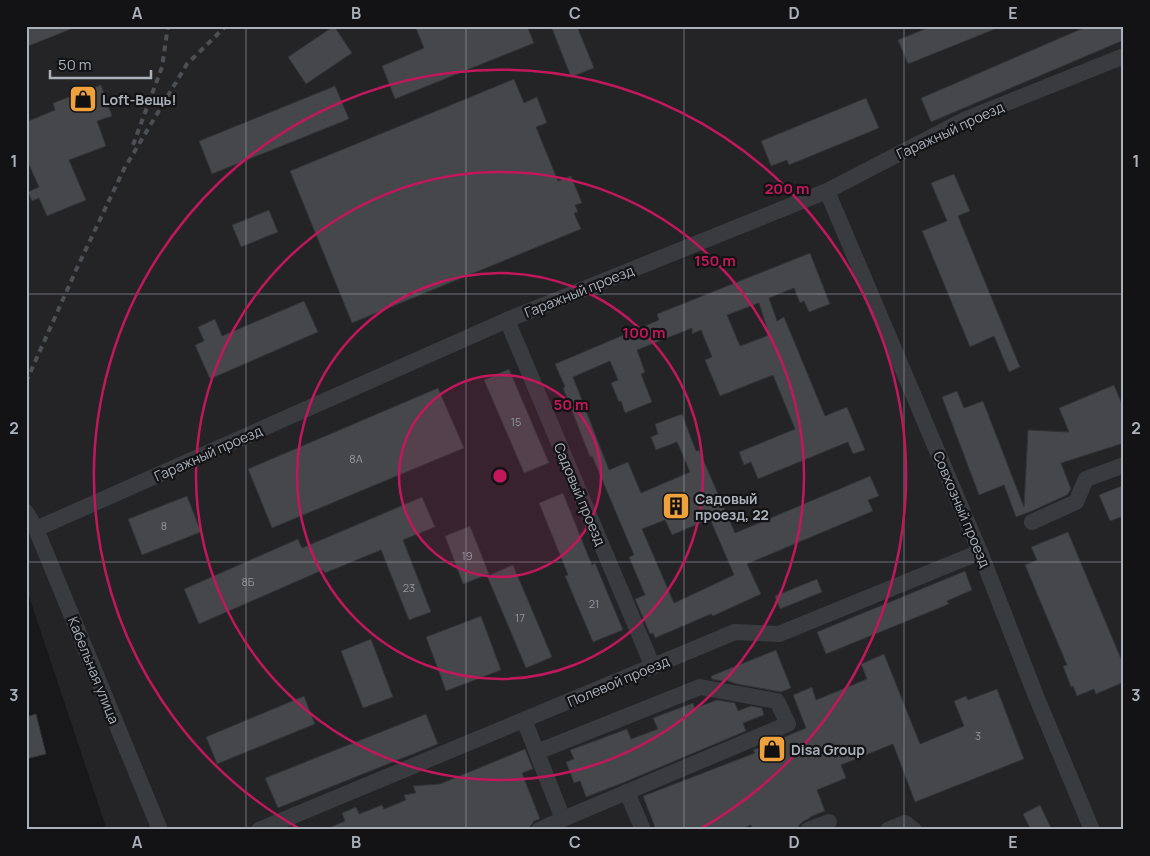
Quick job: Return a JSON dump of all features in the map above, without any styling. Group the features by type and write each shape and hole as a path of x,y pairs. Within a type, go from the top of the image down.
{"street":[{"name":"Гаражный проезд","path":"36,529 507,320 827,191 964,120 1124,56"},
{"name":"Совхозный проезд","path":"827,191 980,552 1036,696 1092,830"},
{"name":"Садовый проезд","path":"507,320 653,667"},
{"path":"1032,522 1076,502 1086,479 1124,465"},
{"name":"Кабельная улица","path":"26,512 36,529 160,830"},
{"name":"Полевой проезд","path":"259,830 736,632 779,634 980,552"},
{"path":"537,752 700,687 777,701 788,724 538,830"},
{"path":"524,720 563,819"},
{"path":"627,792 643,830"},
{"path":"808,830 829,822"},
{"path":"888,830 905,823 914,830"}],"shaded area":[{"path":"26,26 1124,26 1124,830 107,830 26,587"}],"building":[{"path":"26,26 76,26 76,27 26,47"},
{"path":"334,26 352,53 306,84 288,57"},
{"path":"415,26 527,26 534,43 395,99 382,66 424,48"},
{"path":"551,26 577,26 594,68 571,77"},
{"path":"932,26 1000,27 908,64 898,40"},
{"path":"1088,26 1124,26 1124,40 931,122 921,98"},
{"path":"514,79 524,103 537,97 547,123 536,127 558,181 571,176 582,203 575,205 578,212 574,213 581,229 352,323 290,171"},
{"path":"101,85 112,116 97,121 106,146 69,160 86,200 47,216 39,198 32,201 28,192 39,187 26,158 26,122 55,110 53,103"},
{"path":"335,86 349,119 212,174 199,141"},
{"path":"866,98 879,128 789,165 787,160 771,166 761,141"},
{"path":"954,174 970,211 958,216 1020,367 1009,372 994,336 970,347 922,231 947,221 931,183"},
{"path":"269,210 278,232 241,247 232,225"},
{"path":"810,253 830,304 809,312 804,301 800,303 794,288 769,298 777,321 784,317 825,416 847,407 865,450 853,454 848,442 758,479 751,462 744,465 739,452 795,429 773,375 720,396 705,360 712,357 701,330 692,334 692,328 637,350 645,372 641,374 652,402 625,413 611,383 618,380 610,361 573,377 609,470 628,462 641,493 690,472 677,442 656,450 651,437 658,434 655,424 682,414 696,451 699,450 735,533 870,476 879,496 868,500 873,511 747,564 761,594 713,616 711,614 655,638 653,633 650,634 635,599 645,595 629,557 634,555 592,456 590,457 555,364 659,320 657,314","holes":["759,303 769,335 740,346 727,315","710,519 734,575 674,603 642,529 665,520 672,535"]},
{"path":"304,301 318,332 210,379 195,345 204,341 198,327 215,319 222,336"},
{"path":"509,369 549,463 524,473 484,380"},
{"path":"1114,385 1124,409 1124,443 1061,463 1071,489 1067,495 1016,517 1004,485 979,495 942,397 957,391 964,408 983,401 1024,507 1028,430 1069,432 1059,408"},
{"path":"438,388 464,448 272,528 248,469"},
{"path":"1124,485 1124,516 1110,521 1099,495"},
{"path":"563,493 592,565 595,563 623,630 593,642 565,576 568,575 539,503"},
{"path":"187,496 201,532 142,555 128,519"},
{"path":"422,497 435,527 403,540 431,612 409,620 381,550 325,573 323,570 199,624 184,589 298,539 302,548"},
{"path":"470,526 489,574 463,584 445,536"},
{"path":"1068,532 1124,666 1124,682 1096,694 1094,689 1077,696 1073,686 1071,687 1063,666 1067,665 1025,565 1037,560 1031,547"},
{"path":"513,565 552,657 526,668 487,576"},
{"path":"965,571 972,590 947,601 949,604 826,654 817,632"},
{"path":"817,579 822,592 780,609 775,596"},
{"path":"481,616 501,670 446,691 426,637"},
{"path":"371,639 393,697 363,708 341,651"},
{"path":"776,650 791,688 781,692 712,679 711,676"},
{"path":"884,654 920,744 964,726 954,701 966,696 968,700 997,689 1024,759 915,802 893,744 841,765 846,778 817,790 825,811 810,817 794,830 753,830 751,825 738,830 656,830 643,796 755,753 753,750 806,728 793,695 812,687 816,700 867,679 861,664"},
{"path":"304,696 315,724 217,764 206,737"},
{"path":"717,700 735,703 738,711 751,706 762,708 764,715 743,723 746,731 586,797 580,781 574,783 566,762 574,759 570,750 627,729 631,739 658,729 653,718 693,703 695,708"},
{"path":"36,714 46,754 26,759 26,717"},
{"path":"426,714 438,744 278,808 265,778"},
{"path":"525,749 533,769 522,773 540,819 534,821 530,827 522,830 324,830 345,821 342,813 356,807 359,814 382,805 384,809 406,800 404,795 416,793 413,786 440,784"},
{"path":"1040,805 1052,830 1031,830 1023,814"}],"railway":[{"path":"133,145 162,67 168,26"},
{"path":"26,382 124,169 187,64 226,26"}],"place":[{"name":"Loft-Вещь!","path":"83,99"},
{"name":"Садовый проезд, 22","path":"676,506"},
{"name":"Disa Group","path":"772,749"}]}
